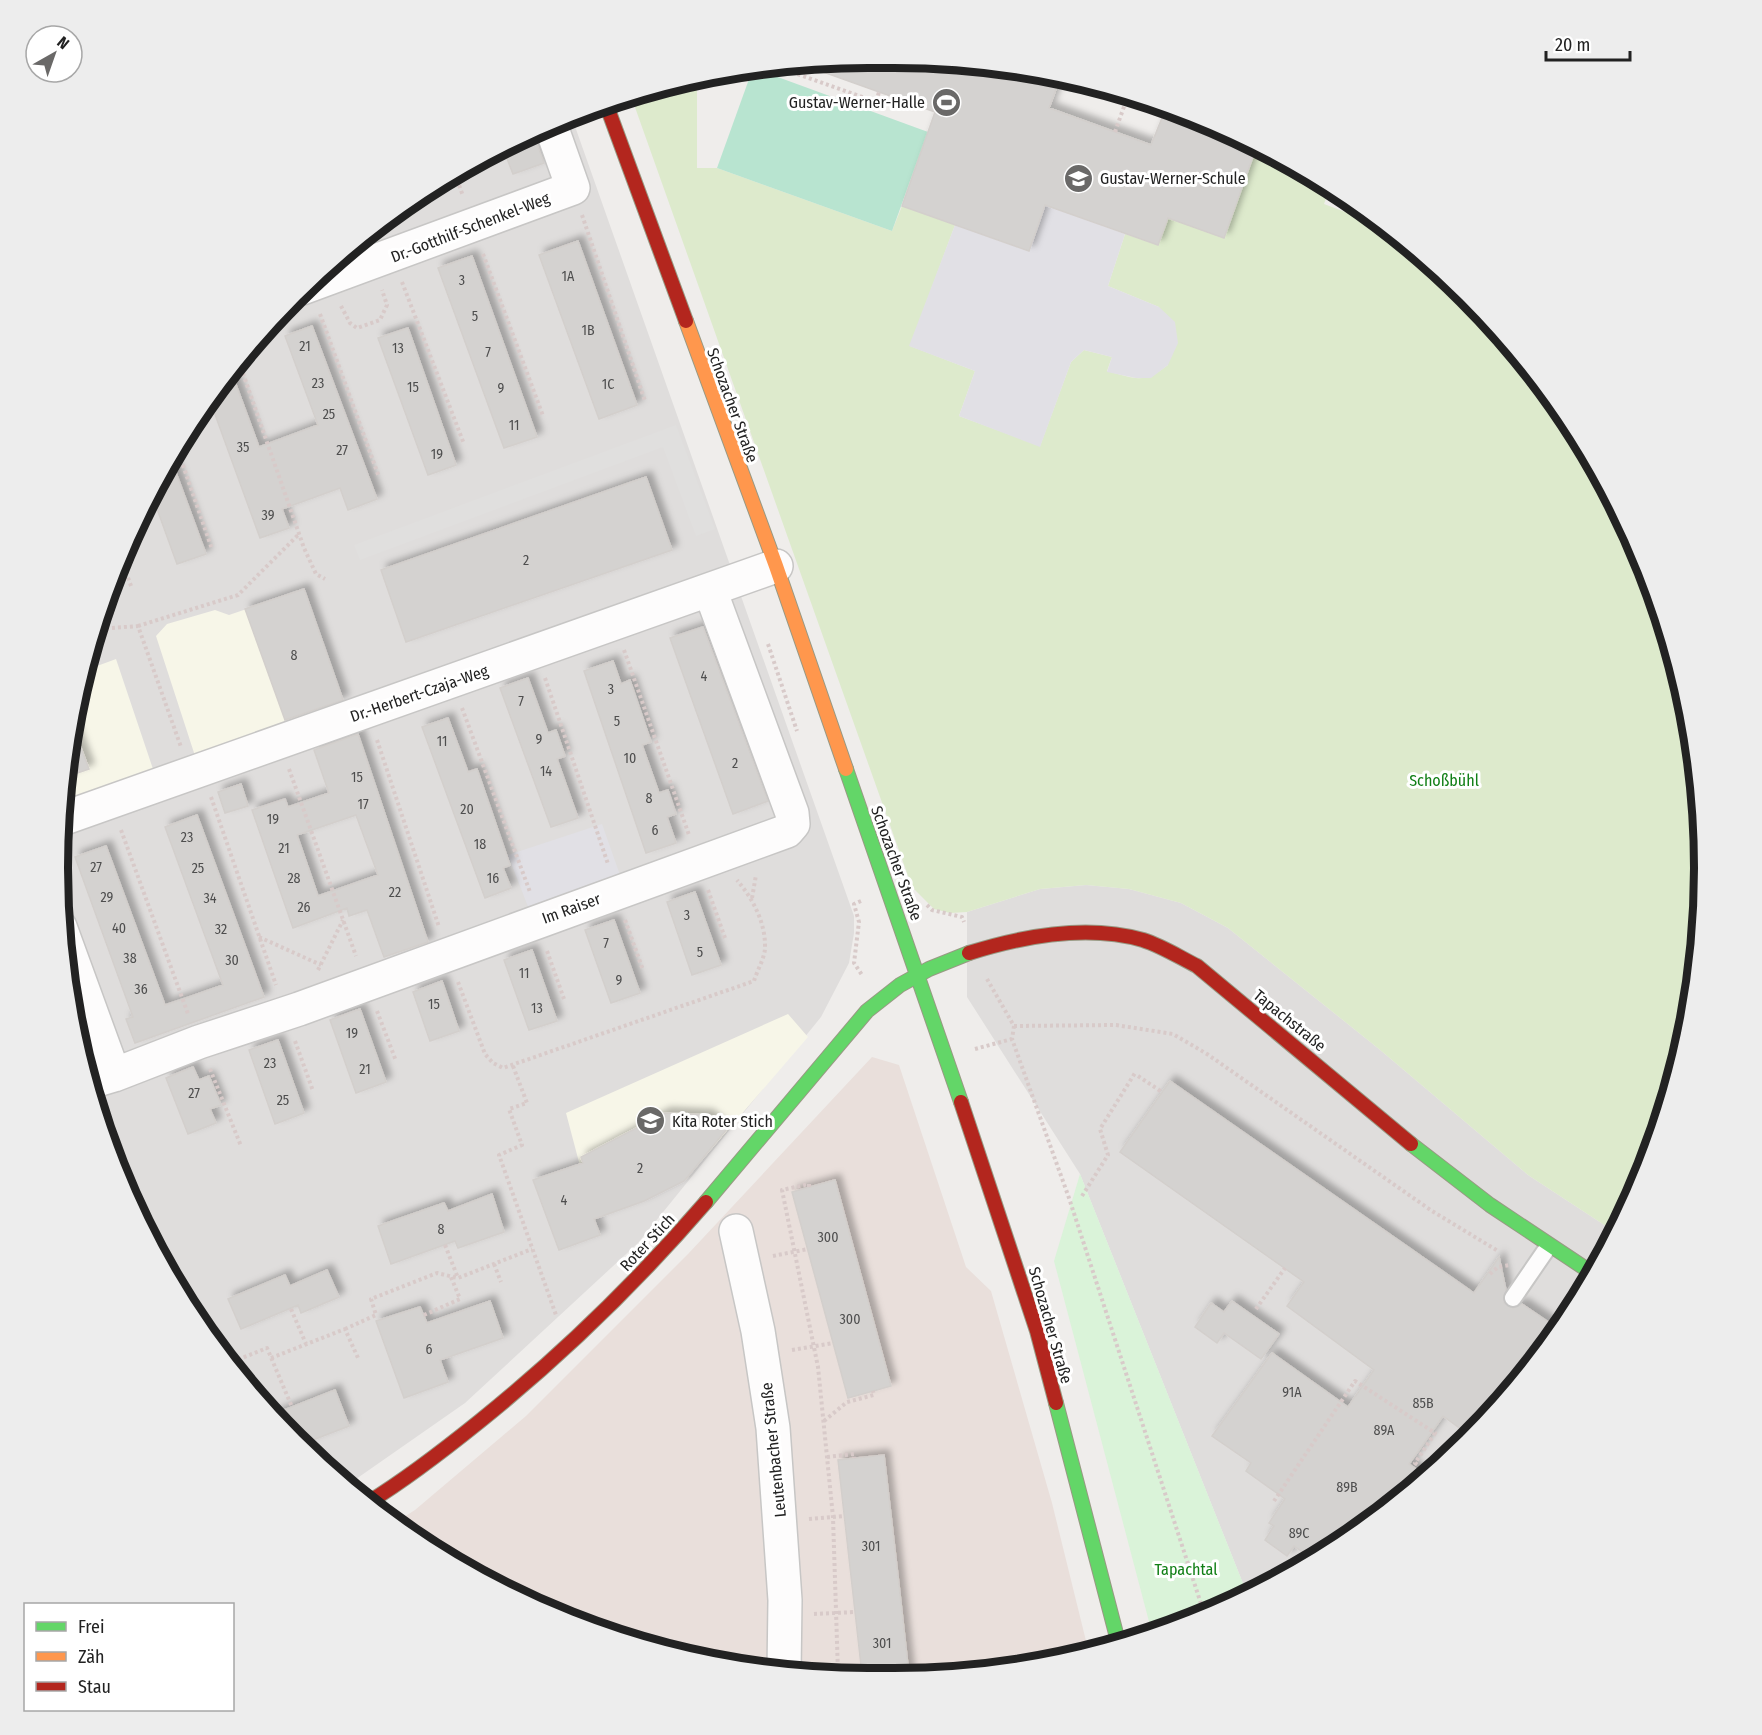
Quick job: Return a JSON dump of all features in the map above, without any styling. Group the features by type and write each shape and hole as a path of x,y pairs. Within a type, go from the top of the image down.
{"main road":[{"name":"Schozacher Straße","path":"608,111 776,566 947,1058 1037,1331 1117,1636"},
{"name":"Tapachstraße","path":"918,973 974,951 1041,937 1101,934 1133,938 1160,946 1197,966 1443,1169 1548,1246 1586,1269"},
{"name":"Roter Stich","path":"375,1498 441,1452 506,1401 581,1334 663,1251 871,1007 918,973"}],"street":[{"name":"Dr.-Gotthilf-Schenkel-Weg","path":"326,279 573,188 553,132"},
{"name":"Dr.-Herbert-Czaja-Weg","path":"69,817 776,566"},
{"name":"Im Raiser","path":"78,996 100,1079 787,831 793,824 792,813 711,590"},
{"name":"Leutenbacher Straße","path":"736,1231 762,1355 775,1447 785,1615 784,1663"}],"lane":[{"path":"1513,1298 1548,1246"}],"path":[{"path":"790,71 876,102 879,92"},
{"path":"1115,132 1126,102"},
{"path":"585,221 645,401"},
{"path":"483,253 543,416"},
{"path":"340,301 344,316 357,328 380,320 387,305 380,286"},
{"path":"410,304 464,444"},
{"path":"322,321 379,477"},
{"path":"242,370 299,534 316,574 325,579"},
{"path":"180,458 212,549"},
{"path":"104,629 138,626 238,595 299,534"},
{"path":"125,569 131,586"},
{"path":"138,626 272,974"},
{"path":"623,649 725,938"},
{"path":"544,676 643,970"},
{"path":"461,706 539,920 564,999"},
{"path":"371,710 372,723 448,953 485,1054 493,1064 503,1068 513,1066 754,981 765,951 761,920 745,891"},
{"path":"280,742 396,1061"},
{"path":"110,802 199,1042 241,1146"},
{"path":"299,1009 343,919"},
{"path":"260,938 321,965"},
{"path":"989,981 1014,1026 1012,1039 1070,1198 1202,1607"},
{"path":"1014,1026 1116,1025 1173,1034 1207,1054 1432,1211 1500,1252"},
{"path":"947,1058 1012,1039"},
{"path":"513,1066 527,1103 509,1109 522,1145 499,1155 550,1298"},
{"path":"1082,1196 1108,1155 1100,1129 1136,1074 1162,1092"},
{"path":"809,1187 809,1184 782,1190 814,1346 824,1421 838,1613 839,1667"},
{"path":"445,1245 458,1278"},
{"path":"271,1358 376,1316 371,1299 437,1273 458,1278 532,1249"},
{"path":"1491,1274 1498,1267 1519,1263 1510,1258"},
{"path":"494,1264 501,1282"},
{"path":"1256,1309 1285,1268"},
{"path":"424,1315 460,1299 451,1276"},
{"path":"291,1309 306,1344"},
{"path":"345,1329 358,1358"},
{"path":"762,1355 833,1343"},
{"path":"237,1360 267,1348 291,1407"},
{"path":"1274,1501 1355,1381 1435,1433 1415,1463 1422,1469"},
{"path":"824,1421 847,1402 874,1395 873,1391"},
{"path":"827,1457 854,1454 854,1458"},
{"path":"785,1615 855,1612"}],"shaded area":[{"path":"574,123 854,916 854,933 849,963 821,1017 638,1243 465,1403 354,1480 302,1433 266,1395 202,1312 175,1268 128,1174 95,1075 74,972 69,920 69,815 74,763 83,711 110,610 128,561 175,467 202,423 233,380 302,302 380,233 423,202 467,175 514,150"},
{"path":"1045,205 1125,234 1108,286 1159,307 1175,322 1178,343 1168,365 1151,378 1136,378 1107,372 1112,357 1084,350 1071,362 1040,447 959,416 975,371 909,346 955,225 1028,251"},
{"path":"676,425 715,529 696,536 663,447 360,560 354,545"},
{"path":"304,589 343,701 285,721 275,734 197,762 156,636 167,624 215,610 229,615"},
{"path":"116,659 154,772 70,800 74,763 93,667"},
{"path":"602,824 620,875 532,917 508,855"},
{"path":"1086,885 1129,889 1181,903 1228,928 1379,1049 1528,1175 1608,1228 1560,1312 1529,1355 1460,1433 1422,1469 1339,1533 1244,1587 1080,1174 967,997 967,912 1040,889"},
{"name":"Kita Roter Stich","path":"788,1014 808,1037 684,1181 594,1219 566,1113"},
{"path":"872,1057 899,1065 966,1267 991,1291 1052,1503 1087,1644 999,1661 894,1668 815,1666 763,1661 711,1652 610,1625 561,1607 467,1560 402,1518 415,1510 526,1416 688,1254"}],"green space":[{"path":"763,74 768,74 928,132 892,231 717,168 750,76"},
{"name":"Schoßbühl","path":"697,86 697,168 717,168 892,231 902,206 955,225 910,346 975,371 959,416 1040,446 1071,362 1084,350 1112,357 1107,371 1133,378 1152,375 1168,365 1159,307 1108,286 1125,234 1158,245 1168,218 1253,153 1327,195 1324,204 1361,218 1382,233 1422,266 1496,340 1560,423 1587,468 1634,561 1652,610 1679,711 1688,763 1693,815 1693,920 1688,972 1667,1075 1634,1174 1608,1228 1528,1175 1379,1049 1228,928 1181,903 1129,889 1086,885 1040,889 967,912 950,913 934,909 912,887 633,103"},
{"name":"Tapachtal","path":"1080,1174 1244,1587 1201,1607 1150,1626 1054,1261"}],"building":[{"name":"Gustav-Werner-Schule","path":"815,69 947,69 999,74 1051,83 1058,85 1049,108 1151,145 1162,118 1235,144 1254,153 1224,238 1168,218 1158,245 1045,205 1029,251 902,206 935,112"},
{"path":"536,140 544,163 513,174 506,155"},
{"path":"578,241 637,405 599,419 539,255"},
{"path":"472,256 537,437 504,448 438,268"},
{"path":"312,326 377,499 348,510 340,488 282,509 289,528 260,538 213,408 234,379 259,447 318,425 285,336"},
{"path":"408,328 456,465 428,475 378,338"},
{"path":"174,468 206,554 177,564 155,504"},
{"path":"646,477 672,550 406,642 381,570"},
{"path":"304,589 343,700 285,720 245,609"},
{"path":"703,627 768,801 733,814 670,638"},
{"path":"613,661 621,684 630,680 651,742 642,745 659,793 668,790 676,814 667,817 676,843 646,853 584,671"},
{"path":"528,678 548,733 556,730 565,756 557,759 578,818 551,827 500,688"},
{"path":"448,718 468,772 477,769 510,865 503,868 511,888 485,898 422,727"},
{"path":"358,734 428,942 384,957 367,910 349,916 347,908 293,928 252,810 285,799 288,807 329,793 314,750","holes":["356,815 378,875 318,896 297,835"]},
{"path":"78,740 89,769 73,775"},
{"path":"241,784 248,806 225,813 218,792"},
{"path":"197,815 264,997 135,1043 126,1019 133,1017 75,857 106,846 165,1005 189,997 223,985 165,827"},
{"path":"695,892 721,965 692,975 667,902"},
{"path":"614,920 640,993 611,1003 585,930"},
{"path":"532,950 557,1021 529,1030 504,960"},
{"path":"442,981 459,1031 430,1041 413,992"},
{"path":"360,1009 386,1082 356,1093 330,1020"},
{"path":"278,1040 304,1113 275,1124 249,1050"},
{"path":"193,1067 199,1080 209,1076 221,1105 210,1109 216,1123 188,1134 166,1078"},
{"path":"1170,1081 1474,1293 1499,1257 1506,1290 1504,1303 1513,1308 1522,1304 1551,1324 1496,1395 1463,1430 1443,1416 1409,1464 1419,1471 1339,1533 1305,1554 1294,1546 1287,1556 1265,1540 1274,1526 1269,1523 1285,1499 1246,1471 1251,1463 1212,1436 1272,1353 1348,1407 1374,1370 1287,1306 1304,1282 1120,1152"},
{"path":"665,1113 708,1115 726,1130 684,1181 644,1201 594,1219 600,1235 559,1250 533,1180 583,1163 581,1157"},
{"path":"835,1180 891,1386 848,1398 792,1192"},
{"path":"492,1194 504,1232 458,1248 455,1241 391,1264 378,1226 444,1203 448,1211"},
{"path":"327,1270 339,1297 301,1313 298,1305 241,1329 228,1299 285,1275 290,1286"},
{"path":"490,1301 503,1338 440,1360 448,1382 404,1398 376,1321 420,1307 427,1323"},
{"path":"1232,1301 1279,1334 1261,1359 1224,1333 1217,1343 1195,1327 1211,1303 1224,1312"},
{"path":"335,1390 349,1426 310,1441 281,1411"},
{"path":"884,1455 908,1667 861,1668 838,1460"}],"traffic: fast":[{"path":"846,769 961,1102"},
{"path":"706,1202 867,1011 900,985 929,969 969,953"},
{"path":"1411,1144 1490,1205 1586,1269"},
{"path":"1056,1403 1117,1636"}],"traffic: slow":[{"path":"686,321 776,566 846,769"}],"traffic: jam":[{"path":"608,111 686,321"},
{"path":"969,953 1033,937 1078,933 1122,935 1157,945 1197,966 1411,1144"},
{"path":"961,1102 1037,1331 1056,1403"},
{"path":"375,1498 439,1453 540,1370 626,1289 706,1202"}],"place":[{"name":"Gustav-Werner-Halle","path":"946,102"},
{"name":"Gustav-Werner-Schule","path":"1079,178"},
{"name":"Kita Roter Stich","path":"651,1121"}]}
